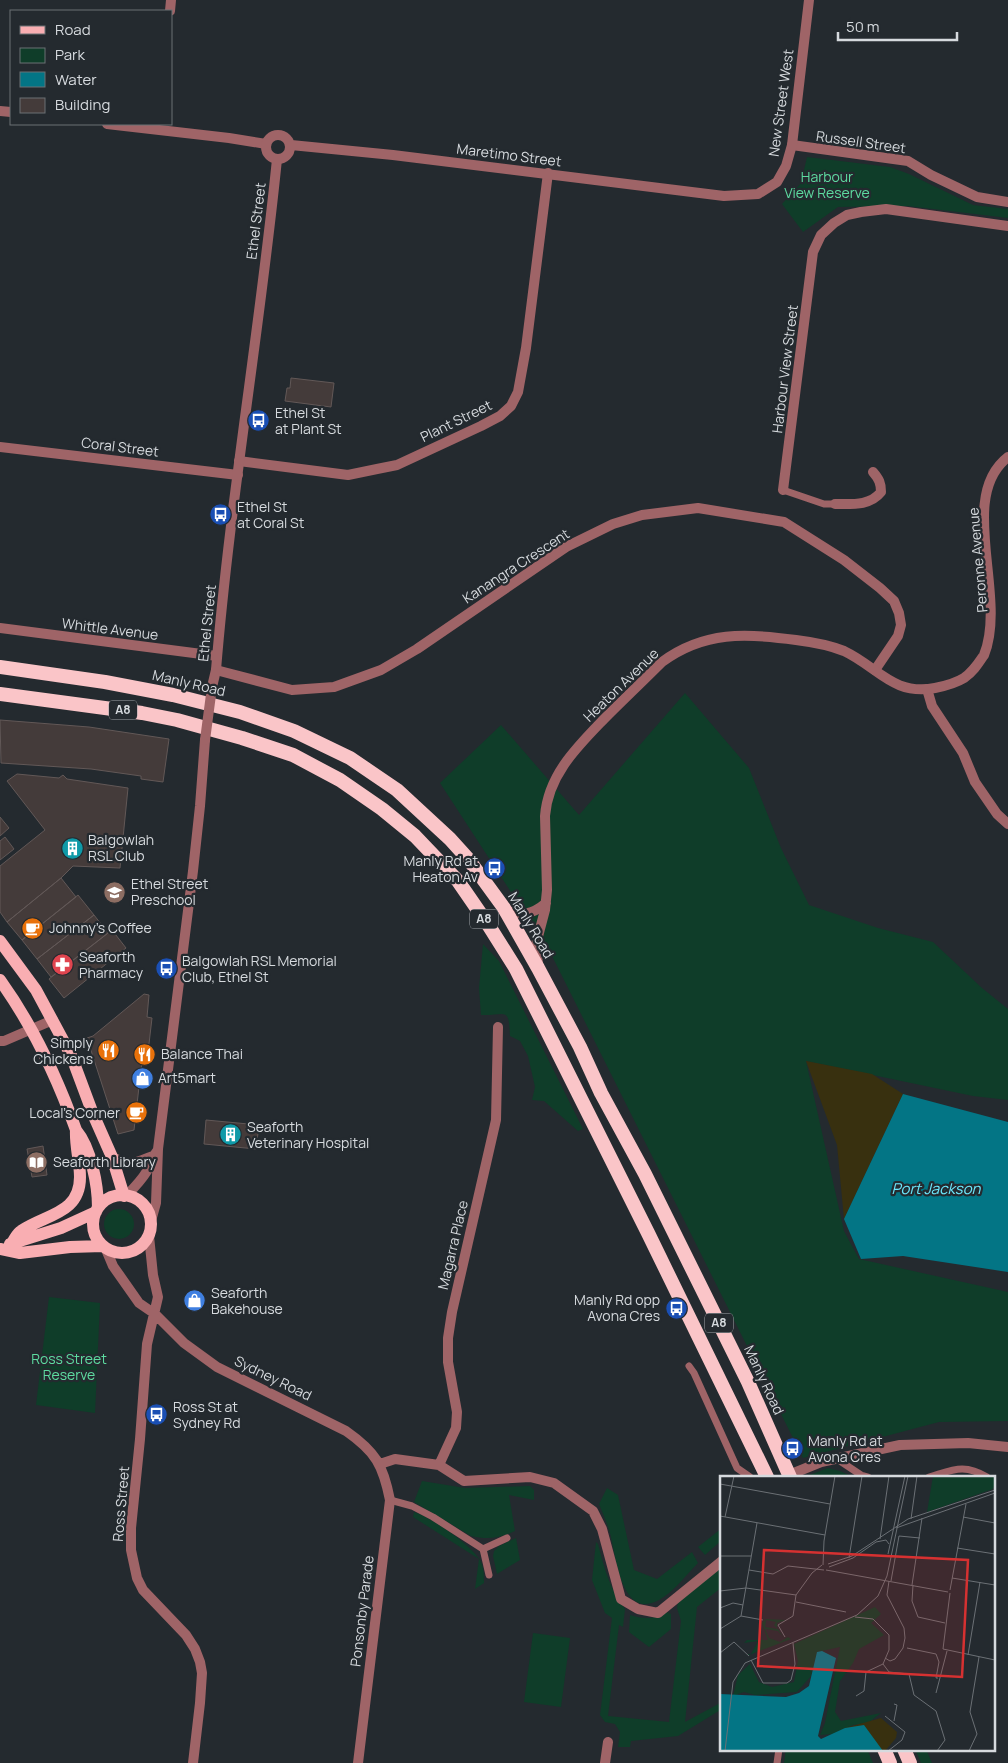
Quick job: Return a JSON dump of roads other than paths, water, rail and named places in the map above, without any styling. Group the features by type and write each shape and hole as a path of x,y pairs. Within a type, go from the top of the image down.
{"highway":[{"name":"Manly Road","path":"0,667 68,676 173,695 240,712 294,731 350,758 397,790 450,839 470,860 504,908 538,968 601,1093 645,1174 740,1365 787,1476"},
{"name":"A8","path":"0,694 142,713 242,738 293,755 340,780 382,809 414,836 458,882 516,969 652,1240 767,1476"},
{"path":"884,1750 890,1763"},
{"path":"904,1750 910,1763"}],"main road":[{"path":"0,941 36,990 71,1055 93,1114 112,1157 125,1196"},
{"path":"0,980 17,1004 49,1063 76,1130 83,1138 98,1192 94,1230 104,1247"},
{"path":"12,1243 19,1232 64,1210 74,1202 78,1192 80,1177 75,1142 76,1130"},
{"path":"125,1196 135,1198 143,1204 149,1212 151,1221 149,1236 144,1244 132,1252 118,1253 104,1247 70,1247 20,1253 0,1249 12,1243 61,1228 97,1210 110,1199 125,1196"}],"street":[{"name":"New Street West","path":"724,196 758,194 777,182 786,166 792,145 809,0"},
{"path":"123,125 156,127 266,144"},
{"path":"277,134 284,136 291,145 289,154 286,157 273,158 267,152 266,144 270,137 277,134"},
{"name":"Maretimo Street","path":"291,145 548,173 724,196"},
{"name":"Russell Street","path":"792,145 908,162 931,176 977,197 1008,202"},
{"name":"Ethel Street","path":"151,1221 156,1203 155,1152 193,870 205,740 216,670 239,461 277,159"},
{"name":"Plant Street","path":"239,461 348,474 377,470 397,464 481,426 500,416 511,406 518,392 526,348 548,173"},
{"name":"Harbour View Street","path":"783,490 813,252 821,235 834,222 847,215 886,209 1008,226"},
{"name":"Coral Street","path":"0,446 238,475"},
{"name":"Peronne Avenue","path":"927,690 945,686 963,678 975,669 988,649 995,630 998,608 997,587 986,501 989,486 995,472 1008,457"},
{"path":"835,504 864,503 878,496 881,492 881,486 873,472"},
{"name":"Kanangra Crescent","path":"216,670 292,690 334,687 381,670 417,649 566,547 613,524 642,515 698,508 784,522 844,560 880,588 894,601 901,625 898,636 875,670"},
{"name":"Whittle Avenue","path":"0,628 217,656"},
{"name":"Heaton Avenue","path":"538,968 536,944 546,903 546,803 549,791 575,749 656,668 676,652 690,645 722,636 758,636 788,639 829,646 843,651 898,685 909,689 927,690"},
{"path":"927,690 932,706 963,753 975,782 997,814 1008,824"},
{"path":"504,908 519,914 526,914 533,912 546,903"},
{"path":"0,1041 53,1020"},
{"name":"Magarra Place","path":"439,1466 456,1428 457,1412 448,1362 448,1338 454,1302 496,1120 498,1028"},
{"path":"112,1157 132,1164 155,1152"},
{"name":"Ethel Street","path":"125,1196 142,1179 155,1152"},
{"path":"149,1236 153,1274 158,1297 155,1314"},
{"name":"Sydney Road","path":"104,1247 113,1266 139,1303 155,1314 184,1343 216,1367 346,1431 365,1444 380,1464"},
{"name":"Ross Street","path":"155,1314 147,1344 131,1528 131,1550 135,1571 143,1590 186,1635 195,1649 200,1662 202,1673 201,1688 193,1763"},
{"path":"787,1476 821,1462 900,1446 968,1443 1008,1447"},
{"path":"380,1464 395,1459 439,1466 464,1481 530,1477 554,1482 593,1511 602,1529 621,1598 638,1609 658,1613 720,1563"},
{"name":"Ponsonby Parade","path":"358,1763 390,1500 380,1464"},
{"path":"605,1763 608,1742"}],"lane":[{"path":"783,490 824,504 835,504"},
{"path":"689,1366 694,1373 737,1468 749,1476"},
{"path":"837,1459 865,1476"},
{"path":"933,1476 965,1468 978,1471 987,1476"},
{"path":"390,1500 412,1506 433,1516 483,1550 489,1575"},
{"path":"483,1550 507,1538"},
{"path":"777,1763 778,1750"}],"water":[{"name":"Port Jackson","path":"903,1094 1008,1122 1008,1272 903,1256 861,1259 844,1219"}],"place":[{"name":"Ethel St at Plant St","path":"259,421"},
{"name":"Ethel St at Coral St","path":"221,515"},
{"name":"Balgowlah RSL Club","path":"72,848"},
{"name":"Manly Rd at Heaton Av","path":"494,869"},
{"name":"Ethel Street Preschool","path":"115,892"},
{"name":"Johnny's Coffee","path":"33,928"},
{"name":"Seaforth Pharmacy","path":"63,965"},
{"name":"Balgowlah RSL Memorial Club, Ethel St","path":"166,969"},
{"name":"Simply Chickens","path":"109,1051"},
{"name":"Balance Thai","path":"145,1054"},
{"name":"Art5mart","path":"142,1078"},
{"name":"Local's Corner","path":"136,1113"},
{"name":"Seaforth Veterinary Hospital","path":"231,1135"},
{"name":"Seaforth Library","path":"37,1162"},
{"name":"Seaforth Bakehouse","path":"195,1301"},
{"name":"Manly Rd opp Avona Cres","path":"676,1308"},
{"name":"Ross St at Sydney Rd","path":"157,1415"},
{"name":"Manly Rd at Avona Cres","path":"792,1449"}],"park label":[{"name":"Harbour View Reserve","path":"827,186"},
{"name":"Ross Street Reserve","path":"69,1368"}]}
